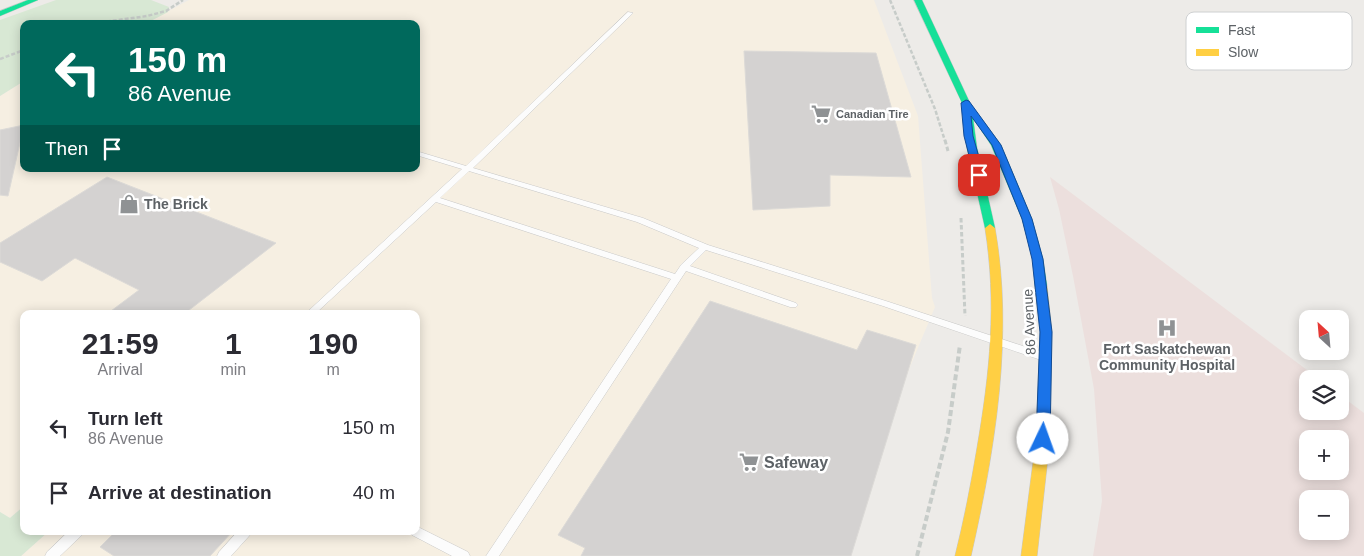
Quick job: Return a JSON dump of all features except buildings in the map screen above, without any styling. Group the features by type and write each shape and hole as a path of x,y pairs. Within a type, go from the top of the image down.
{"street":[{"path":"0,14 34,0"},
{"name":"86 Avenue","path":"918,0 966,103 996,145 1027,219 1038,259 1044,297 1046,358 1043,439 1029,556"},
{"name":"86 Avenue","path":"963,556 973,516 990,416 998,343 999,310 994,246 979,175 968,136 966,103"}],"lane":[{"path":"313,310 467,169 630,14"},
{"path":"420,153 640,220 705,247 886,304 1046,358"},
{"path":"434,199 677,278"},
{"path":"492,556 684,267 705,247"},
{"path":"684,267 792,305"},
{"path":"420,533 464,556"},
{"path":"51,556 74,535"},
{"path":"223,556 242,535"}],"path":[{"path":"118,20 166,11 183,0"},
{"path":"890,0 935,109 949,157"},
{"path":"0,59 20,52"},
{"path":"917,556 948,432 966,310 960,211"}],"shaded area":[{"path":"189,0 874,0 918,116 932,298 935,307 831,556 21,556 45,535 420,535 420,310 20,310 20,509 10,518 0,512 0,96 20,84 20,172 420,172 420,20 152,20"},
{"name":"Fort Saskatchewan Community Hospital","path":"1050,177 1307,370 1299,370 1299,420 1349,420 1349,402 1364,413 1364,556 1093,556 1102,501 1094,389 1059,209"}],"green space":[{"path":"56,0 151,0 169,7 168,12 153,20 20,20 20,84 0,96 0,20"},
{"path":"20,509 20,535 45,535 21,556 0,556 0,512 10,518"}],"traffic: fast":[{"path":"0,14 34,0"},
{"path":"918,0 966,103 996,145 1027,219 1038,259 1041,286"},
{"path":"966,103 972,148 990,228"}],"traffic: slow":[{"path":"963,556 989,419 996,365 998,338 997,283 990,228"},
{"path":"1029,556 1043,439 1046,332 1041,286"}],"place":[{"name":"Canadian Tire","path":"821,114"},
{"name":"The Brick","path":"129,204"},
{"name":"Fort Saskatchewan Community Hospital","path":"1167,328"},
{"name":"Safeway","path":"749,462"}],"route":[{"path":"979,175 968,136 966,103 996,145 1005,164 1027,219 1038,259 1044,297 1046,332 1043,439"}]}
